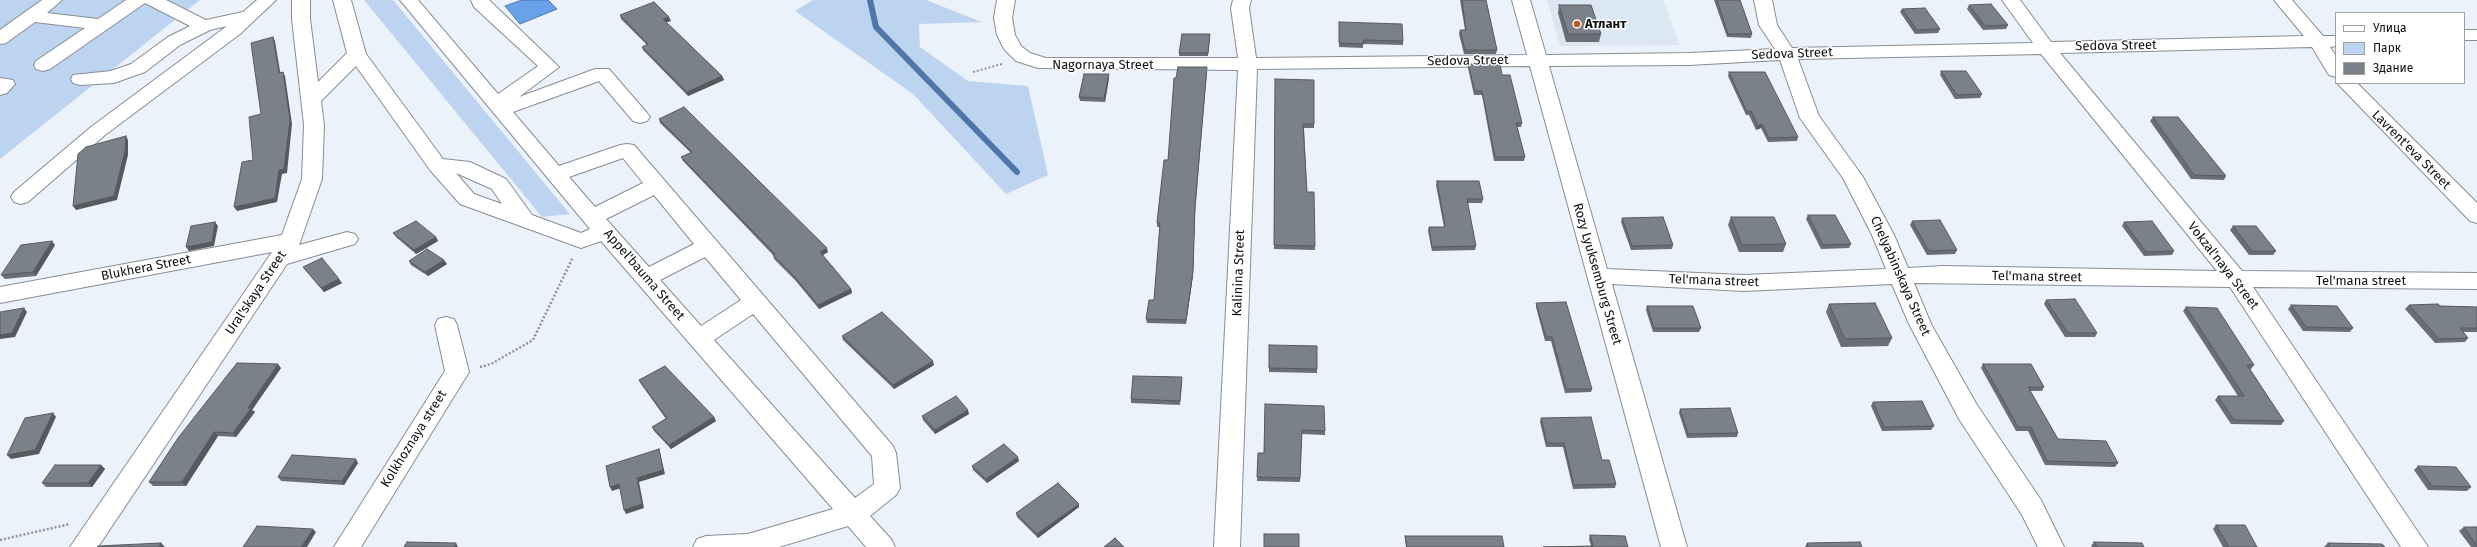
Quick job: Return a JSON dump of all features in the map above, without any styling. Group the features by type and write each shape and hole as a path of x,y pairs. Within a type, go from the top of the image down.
{"street":[{"path":"1,38 53,0"},
{"path":"43,65 138,0"},
{"path":"152,0 204,26"},
{"path":"21,197 98,131 234,30 248,16 268,0"},
{"name":"Ural'skaya Street","path":"83,547 286,249 312,179 314,125 301,0"},
{"path":"342,0 357,54 437,165 466,199 581,241 599,224 656,185"},
{"name":"Appel'bauma Street","path":"409,0 555,175 882,547"},
{"path":"480,0 480,3 550,67 499,107"},
{"name":"Nagornaya Street","path":"1006,0 1003,18 1006,35 1013,49 1023,57 1045,64 1248,64"},
{"name":"Kalinina Street","path":"1227,547 1248,64 1240,8 1242,0"},
{"name":"Rozy Lyuksemburg Street","path":"1521,0 1674,547"},
{"name":"Chelyabinskaya Street","path":"1763,0 1768,25 1786,54 1810,118 1831,144 1853,177 1883,235 1898,276 1920,324 1968,412 2032,508 2051,547"},
{"name":"Vokzal'naya Street","path":"2011,0 2045,47 2237,280 2415,547"},
{"path":"2283,0 2327,42 2335,54"},
{"path":"32,16 102,25"},
{"path":"80,80 114,77 138,68 174,41 204,26 248,16"},
{"path":"2465,35 2477,35"},
{"path":"2327,42 2335,68"},
{"name":"Sedova Street","path":"1248,64 1689,59 1786,54 2045,47 2327,42"},
{"path":"311,100 357,54"},
{"path":"499,107 602,73 640,117"},
{"path":"0,84 6,84 0,89"},
{"name":"Lavrent'eva Street","path":"2347,84 2477,216"},
{"path":"2368,84 2394,114 2392,130"},
{"path":"555,175 627,150 884,453 887,488 854,514 748,545 706,547"},
{"path":"437,165 463,167 499,184 525,220"},
{"name":"Blukhera Street","path":"0,295 348,239"},
{"path":"646,278 708,246"},
{"name":"Tel'mana street","path":"1598,276 1744,283 1943,274 2237,280 2477,282"},
{"path":"699,338 756,301"},
{"path":"446,325 456,372"},
{"name":"Kolkhoznaya street","path":"347,547 456,372"}],"path":[{"path":"973,72 1023,57"},
{"path":"456,372 491,364 533,340 581,241"},
{"path":"0,540 103,517"}],"shaded area":[{"path":"1547,0 1663,0 1680,45 1560,46"}],"green space":[{"path":"0,0 200,0 0,159"},
{"path":"364,0 393,0 570,214 542,217"},
{"path":"813,0 926,0 982,22 919,24 920,47 968,81 1028,86 1048,175 1006,194 913,94 795,11"}],"water":[{"path":"522,0 548,0 557,9 520,24 505,6"}],"building":[{"path":"1462,0 1486,0 1497,50 1465,50 1460,30 1466,30"},
{"path":"1717,0 1740,0 1752,34 1728,34"},
{"path":"654,2 669,17 663,19 722,76 687,92 642,47 648,44 620,15"},
{"path":"1991,4 2008,25 1985,26 1969,5"},
{"path":"1559,5 1591,5 1601,34 1568,34"},
{"path":"1925,8 1940,29 1917,30 1902,9"},
{"path":"1339,22 1402,24 1403,41 1363,40 1364,44 1339,43"},
{"path":"1182,34 1210,34 1208,53 1179,53"},
{"path":"273,37 279,73 283,72 290,120 284,169 279,170 275,198 234,207 242,162 253,160 249,117 261,114 251,43"},
{"path":"1468,64 1500,64 1502,75 1510,75 1522,123 1516,123 1525,157 1495,157 1482,91 1475,91"},
{"path":"1178,67 1207,67 1195,206 1193,271 1186,320 1146,319 1149,300 1154,300 1160,223 1157,223 1158,213 1164,160 1168,160 1174,78 1176,78"},
{"path":"1941,71 1966,71 1982,94 1957,95"},
{"path":"1729,72 1765,72 1798,137 1769,138 1762,124 1758,126 1751,111 1747,112"},
{"path":"1084,74 1109,74 1104,98 1079,97"},
{"path":"1275,79 1314,80 1314,124 1303,124 1307,192 1314,192 1315,246 1274,245"},
{"path":"684,107 827,248 820,252 851,289 818,305 794,276 773,255 775,254 681,157 692,152 659,119"},
{"path":"2153,117 2178,117 2226,176 2194,175"},
{"path":"126,136 125,151 114,196 73,206 78,154 86,147"},
{"path":"1437,181 1479,181 1483,199 1467,199 1476,246 1432,247 1429,227 1445,227"},
{"path":"1808,215 1835,215 1851,244 1823,245"},
{"path":"1663,217 1673,245 1632,246 1622,218"},
{"path":"1731,217 1774,217 1786,244 1742,245"},
{"path":"1940,220 1957,250 1929,251 1912,221"},
{"path":"416,221 436,237 414,250 393,233"},
{"path":"2152,221 2174,251 2146,252 2124,222"},
{"path":"215,222 212,242 186,247 191,226"},
{"path":"2233,226 2256,226 2276,251 2252,251"},
{"path":"52,241 33,272 1,275 21,245"},
{"path":"427,249 444,260 425,272 409,261"},
{"path":"322,258 339,279 321,288 303,267"},
{"path":"2075,299 2097,333 2068,333 2046,300"},
{"path":"1566,302 1592,389 1566,389 1552,337 1546,337 1536,303"},
{"path":"1875,303 1892,338 1845,339 1829,304"},
{"path":"2438,304 2440,306 2477,307 2477,328 2460,328 2468,338 2439,339 2409,305"},
{"path":"2291,305 2337,306 2353,328 2306,327"},
{"path":"1647,306 1693,306 1701,328 1654,328"},
{"path":"2186,307 2217,308 2254,365 2247,365 2284,421 2234,420 2218,396 2244,396"},
{"path":"24,308 12,333 0,335 0,312"},
{"path":"882,312 933,361 893,385 842,336"},
{"path":"1269,345 1317,346 1317,369 1269,368"},
{"path":"237,363 278,364 248,408 251,408 233,433 214,432 182,482 149,482 178,438"},
{"path":"1983,364 2031,364 2044,387 2028,387 2058,439 2106,441 2118,463 2047,461 2031,427 2018,427"},
{"path":"665,366 714,417 669,445 652,427 667,418 639,380"},
{"path":"1133,376 1182,377 1180,401 1131,399"},
{"path":"956,396 968,410 935,430 922,416"},
{"path":"1922,401 1934,426 1884,427 1873,402"},
{"path":"1265,404 1324,406 1325,431 1302,430 1300,478 1257,477 1258,453 1264,453"},
{"path":"1730,408 1738,433 1688,434 1680,409"},
{"path":"53,413 35,450 7,455 25,418"},
{"path":"1591,417 1602,460 1609,460 1616,484 1574,485 1564,443 1547,443 1541,418"},
{"path":"1004,444 1018,457 986,479 972,466"},
{"path":"659,449 663,470 637,478 642,504 624,510 619,484 610,487 606,466"},
{"path":"292,455 356,459 342,481 278,477"},
{"path":"55,465 101,465 88,483 42,483"},
{"path":"2418,466 2456,467 2471,487 2432,486"},
{"path":"1058,483 1079,504 1037,534 1016,513"},
{"path":"2216,525 2245,525 2257,547 2229,547"},
{"path":"257,526 313,529 301,547 243,547"},
{"path":"2464,527 2477,527 2477,546"},
{"path":"1264,534 1299,534 1299,547 1264,547"},
{"path":"1590,535 1625,536 1628,547 1543,547 1593,546"},
{"path":"1405,536 1502,536 1504,547 1407,547"},
{"path":"1115,538 1124,547 1104,547"},
{"path":"407,542 456,543 454,547 404,547"},
{"path":"1860,542 1862,547 1808,547 1807,543"},
{"path":"2094,542 2142,543 2144,547 2097,547"},
{"path":"161,543 159,547 97,547 98,546"},
{"path":"2328,543 2382,544 2385,547 2330,547"}],"waterway":[{"path":"870,0 876,27 1017,172"}],"place":[{"name":"Атлант","path":"1577,24"}]}
